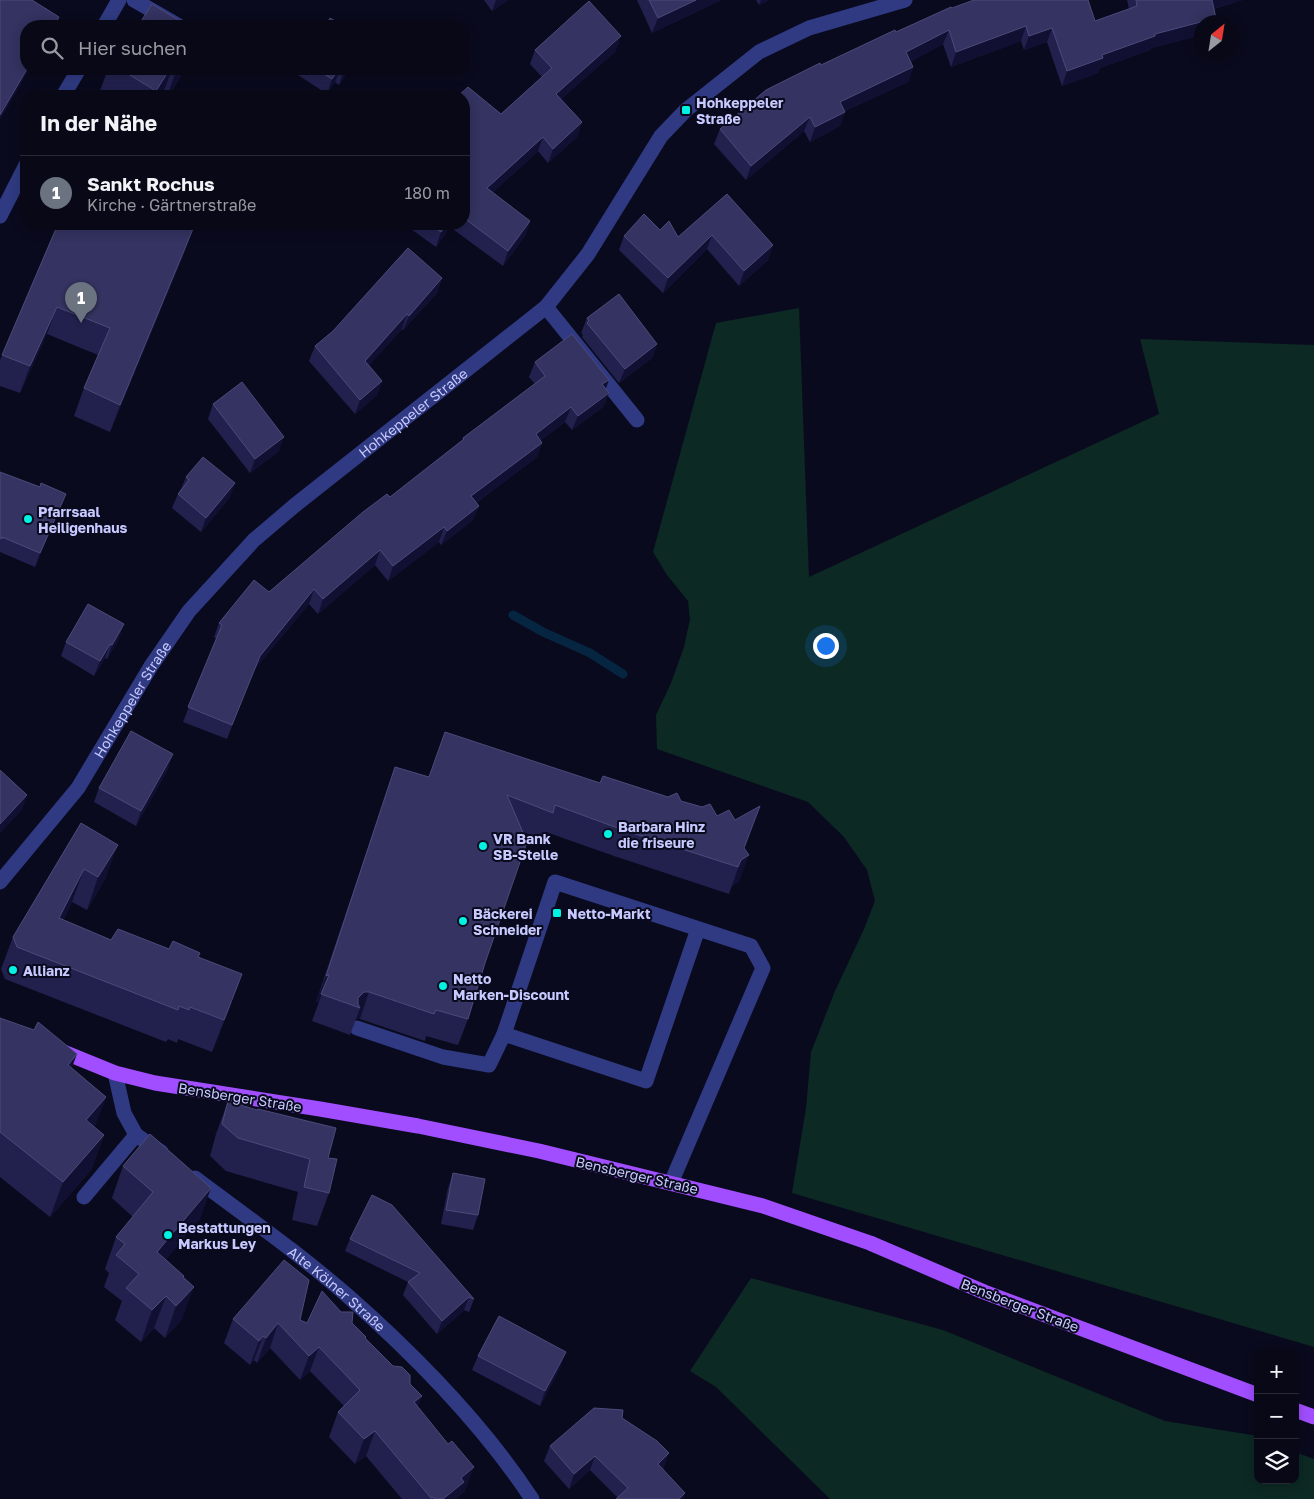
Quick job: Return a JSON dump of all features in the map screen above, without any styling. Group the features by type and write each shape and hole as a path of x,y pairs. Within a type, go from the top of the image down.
{"main road":[{"name":"Bensberger Straße","path":"40,1040 115,1073 156,1083 418,1126 671,1182 763,1206 870,1243 984,1292 1255,1394"},
{"path":"1299,1411 1314,1417"}],"street":[{"path":"107,20 119,0"},
{"path":"134,0 169,20"},
{"name":"Hohkeppeler Straße","path":"0,882 78,788 151,666 189,611 254,540 294,506 546,307 588,254 661,136 686,110 759,52 809,28 905,0"},
{"path":"67,90 76,75"},
{"path":"0,216 20,177"},
{"path":"546,307 637,420"},
{"path":"357,1028 444,1057 489,1065 504,1034 555,882 751,946 763,968 671,1182"},
{"path":"504,1034 646,1081 698,929"},
{"path":"115,1073 124,1114 136,1135 172,1160"},
{"path":"84,1197 136,1135"},
{"name":"Alte Kölner Straße","path":"187,1171 348,1296 406,1349 470,1417 532,1499"}],"green space":[{"path":"799,308 809,577 1159,414 1140,339 1314,345 1314,1347 792,1193 806,1108 811,1052 835,991 875,901 867,870 844,837 808,802 657,749 656,715 671,683 684,647 690,619 688,601 667,575 653,552 716,323"},
{"path":"751,1278 943,1330 1165,1421 1254,1436 1254,1484 1299,1484 1299,1453 1314,1459 1314,1499 830,1499 716,1387 690,1371"}],"building":[{"path":"0,0 32,0 59,17 57,20 20,20 20,75 23,75 0,115"},
{"path":"649,0 696,0 658,18"},
{"path":"974,0 1088,0 1095,21 1137,6 1136,0 1212,0 1215,15 1194,15 1194,24 1155,34 1155,36 1102,55 1103,58 1067,71 1052,28 1029,36 1026,26 956,52 949,30 906,52 913,67 840,102 845,112 815,127 810,117 751,166 720,129 766,90 820,63 821,65 895,30 896,32"},
{"path":"589,1 621,36 556,94 582,122 553,149 543,137 487,188 530,221 508,251 470,222 470,90 465,90 468,87 501,114 552,68 535,50"},
{"path":"152,4 178,20 142,20"},
{"path":"130,75 166,75 157,90"},
{"path":"326,75 335,75 332,79"},
{"path":"727,194 773,245 744,271 712,235 668,278 624,236 644,214 660,230 669,221 678,237"},
{"path":"55,230 193,230 120,405 84,388 110,328 57,307 30,366 2,355"},
{"path":"408,248 442,278 409,316 407,314 365,361 382,381 360,400 315,346 333,331"},
{"path":"619,294 657,344 625,369 587,323 589,321 587,318"},
{"path":"572,334 609,380 602,384 609,393 578,416 571,407 536,434 542,443 471,496 479,506 447,531 444,527 393,566 380,550 323,599 314,589 260,656 232,725 188,707 222,625 219,623 254,580 269,592 363,512 387,494 390,497 463,438 545,376 535,362"},
{"path":"242,382 284,437 255,459 213,404"},
{"path":"203,457 235,483 206,518 178,494 189,480 186,477"},
{"name":"Pfarrsaal Heiligenhaus","path":"0,472 40,487 41,483 66,494 40,553 2,537 2,539 0,538"},
{"path":"88,604 124,624 100,661 66,642"},
{"path":"131,731 173,754 141,811 99,788"},
{"path":"445,732 600,783 603,776 668,797 677,793 681,801 702,807 710,804 717,816 729,810 735,820 760,806 744,848 749,855 741,860 738,867 623,830 555,805 553,813 507,795 527,842 485,963 468,1019 436,1010 434,1014 369,992 364,992 358,998 360,1008 321,994 329,975 326,976 395,767 429,777"},
{"path":"0,770 27,795 0,824"},
{"path":"81,823 118,845 98,877 84,869 59,918 111,940 118,929 169,949 173,941 200,953 198,957 242,974 224,1020 190,1007 189,1010 179,1006 178,1010 17,947 13,937"},
{"path":"0,1018 34,1030 38,1022 77,1054 68,1065 106,1097 86,1120 104,1135 63,1182 0,1132"},
{"path":"228,1101 257,1110 336,1128 328,1158 337,1159 329,1193 304,1187 310,1159 238,1138 222,1124"},
{"path":"150,1134 211,1188 157,1252 194,1287 176,1306 166,1296 152,1310 126,1288 139,1274 116,1255 125,1244 116,1237 153,1192 123,1166"},
{"path":"453,1173 485,1179 478,1215 446,1210"},
{"path":"372,1195 392,1205 474,1299 469,1297 442,1321 408,1282 420,1273 350,1239"},
{"path":"284,1260 309,1280 300,1320 307,1323 322,1291 341,1312 353,1312 352,1323 393,1366 402,1367 410,1375 410,1384 422,1396 414,1402 448,1444 452,1441 474,1467 461,1478 464,1482 443,1499 431,1498 375,1431 364,1439 338,1412 360,1390 319,1347 309,1356 278,1323 266,1338 263,1336 259,1341 233,1319"},
{"path":"499,1316 566,1352 545,1391 478,1356"},
{"path":"594,1408 623,1410 622,1418 657,1441 669,1453 658,1464 685,1493 679,1499 616,1499 628,1488 595,1456 574,1474 550,1446"}],"waterway":[{"path":"513,615 543,632 590,653 623,674"}],"place":[{"name":"Hohkeppeler Straße","path":"686,110"},
{"name":"Sankt Rochus","path":"81,323"},
{"name":"Pfarrsaal Heiligenhaus","path":"28,519"},
{"name":"Barbara Hinz die friseure","path":"608,834"},
{"name":"VR Bank SB-Stelle","path":"483,846"},
{"name":"Netto-Markt","path":"557,913"},
{"name":"Bäckerei Schneider","path":"463,921"},
{"name":"Allianz","path":"13,970"},
{"name":"Netto Marken-Discount","path":"443,986"},
{"name":"Bestattungen Markus Ley","path":"168,1235"}]}
